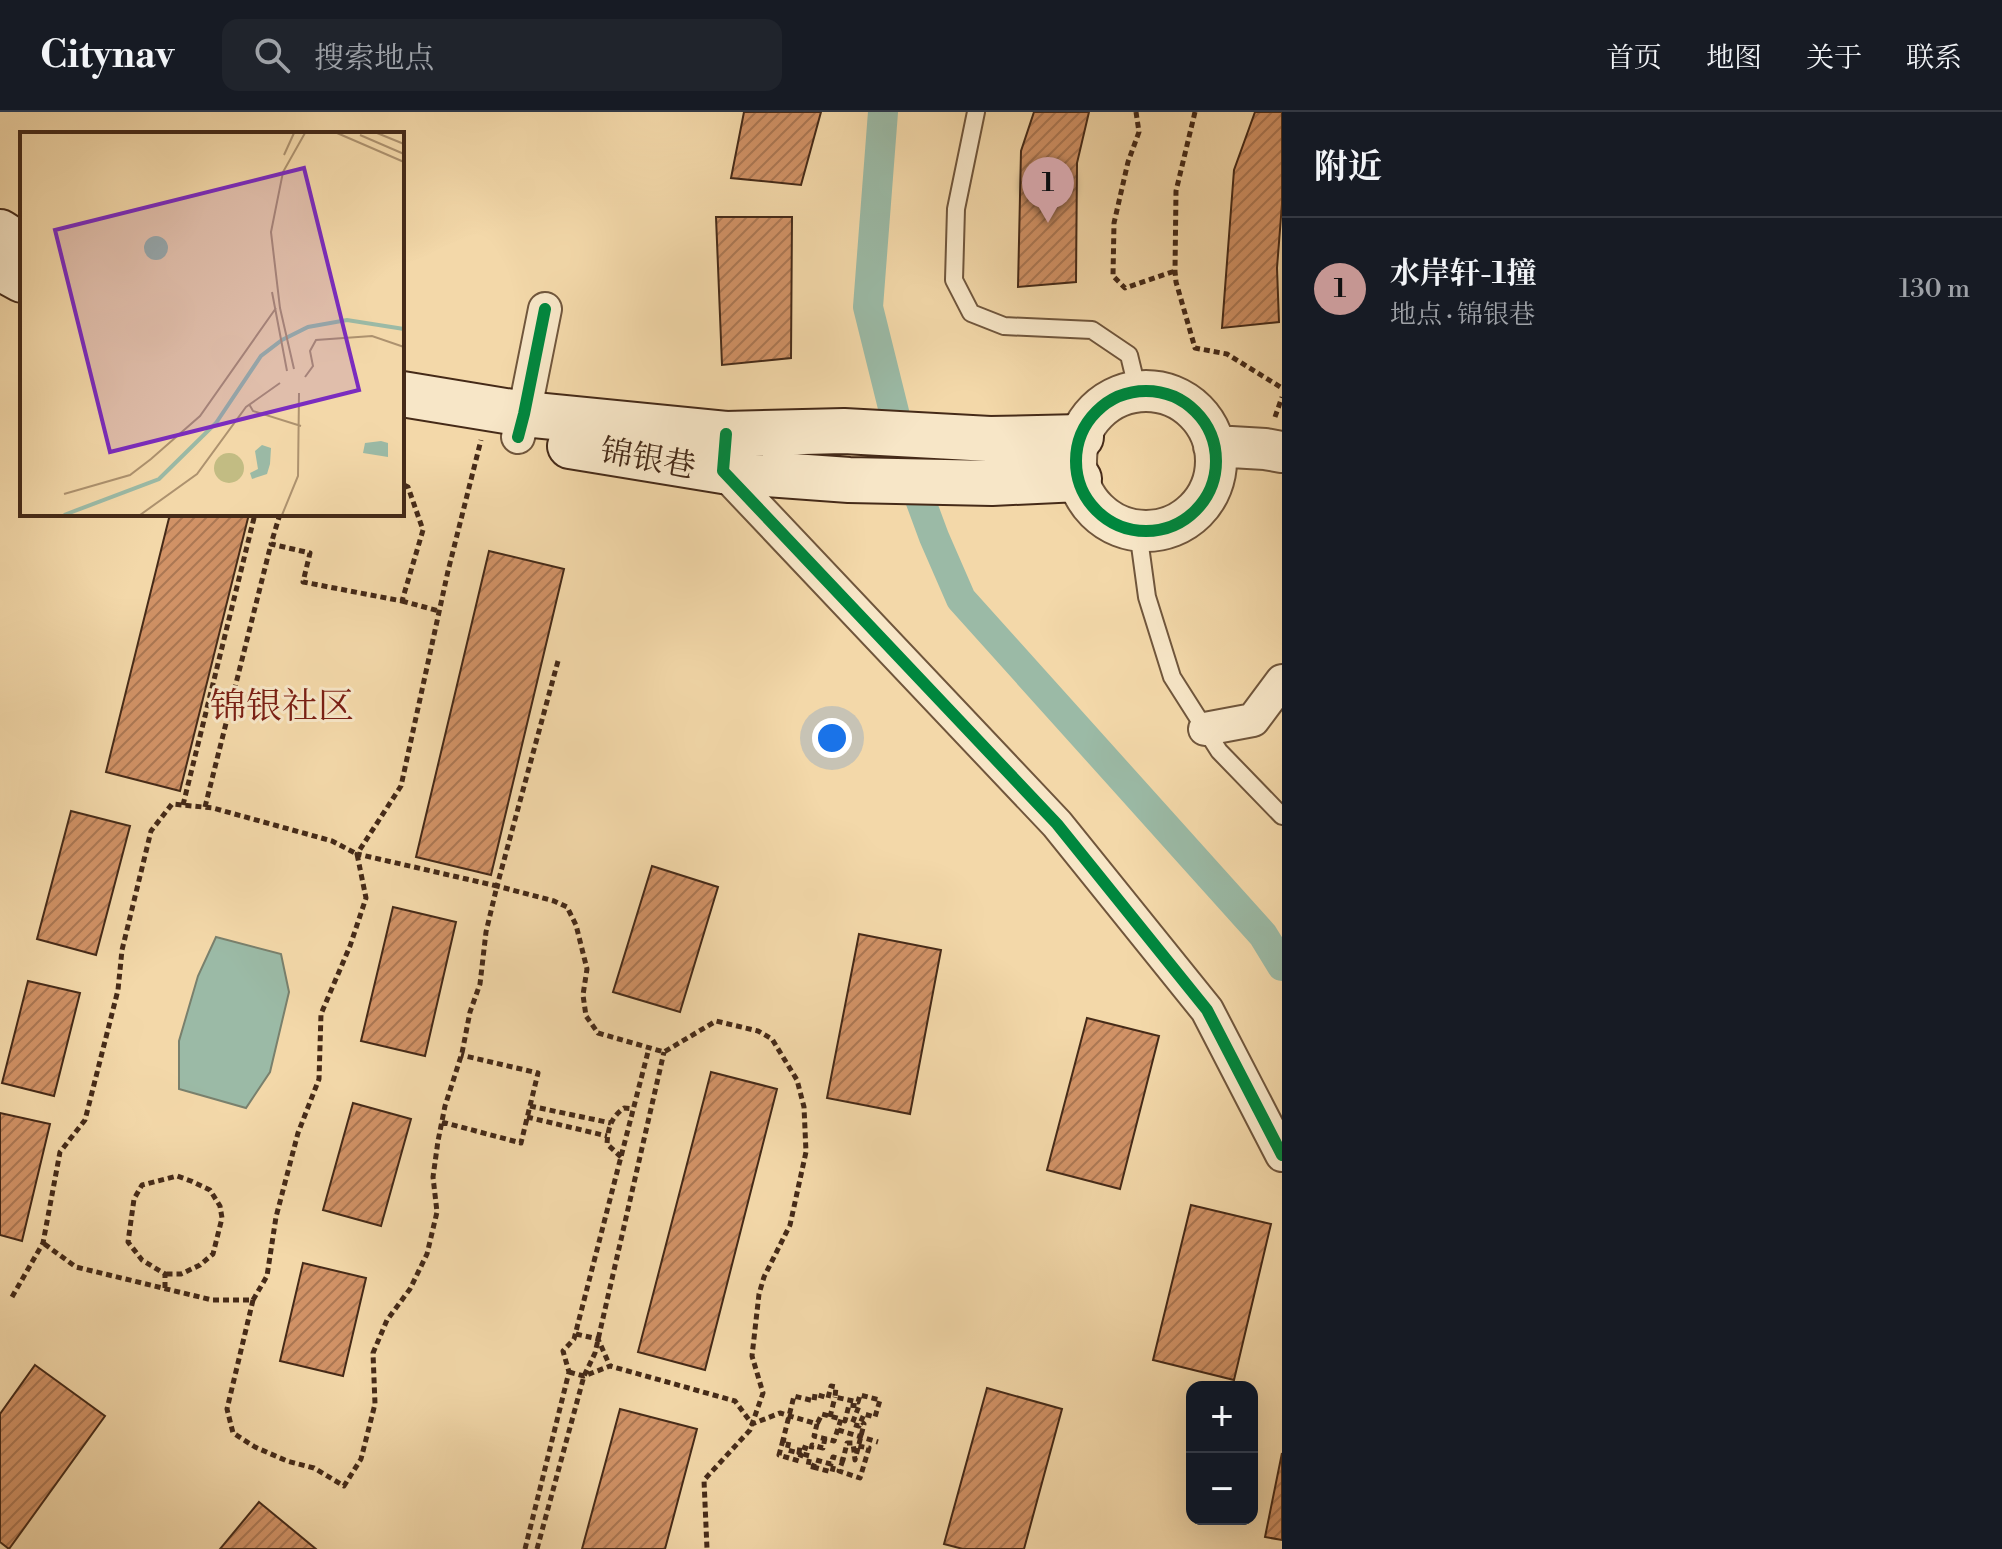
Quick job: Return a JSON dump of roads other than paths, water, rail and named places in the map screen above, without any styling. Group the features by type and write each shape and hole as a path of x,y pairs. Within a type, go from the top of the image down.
{"main road":[{"path":"0,232 20,245"},
{"path":"0,268 20,279"},
{"name":"锦银巷","path":"404,395 509,427"},
{"name":"锦银巷","path":"404,418 724,452 849,480 992,483 1079,479"},
{"name":"锦银巷","path":"724,452 844,431 990,439 1081,437"}],"street":[{"path":"509,427 545,309"},
{"path":"1138,392 1158,392 1178,399 1194,410 1207,427 1214,446 1216,468 1210,490 1198,508 1181,522 1160,530 1138,531 1112,523 1097,511 1085,495 1079,479 1076,458 1086,425 1106,404 1138,392"},
{"path":"1214,446 1282,452"},
{"path":"724,452 1067,836 1207,1010 1282,1155"},
{"path":"1205,729 1253,720 1282,681"}],"lane":[{"path":"976,112 956,209 954,280 971,313 1004,326 1092,330 1129,355 1138,392"},
{"path":"1138,531 1147,597 1172,677 1219,751 1282,816"}],"waterway":[{"path":"883,112 868,307 907,464 961,599 1263,935 1282,966"}],"place":[{"name":"水岸轩-1撞","path":"1048,223"}],"district":[{"name":"锦银社区","path":"282,707"}]}
